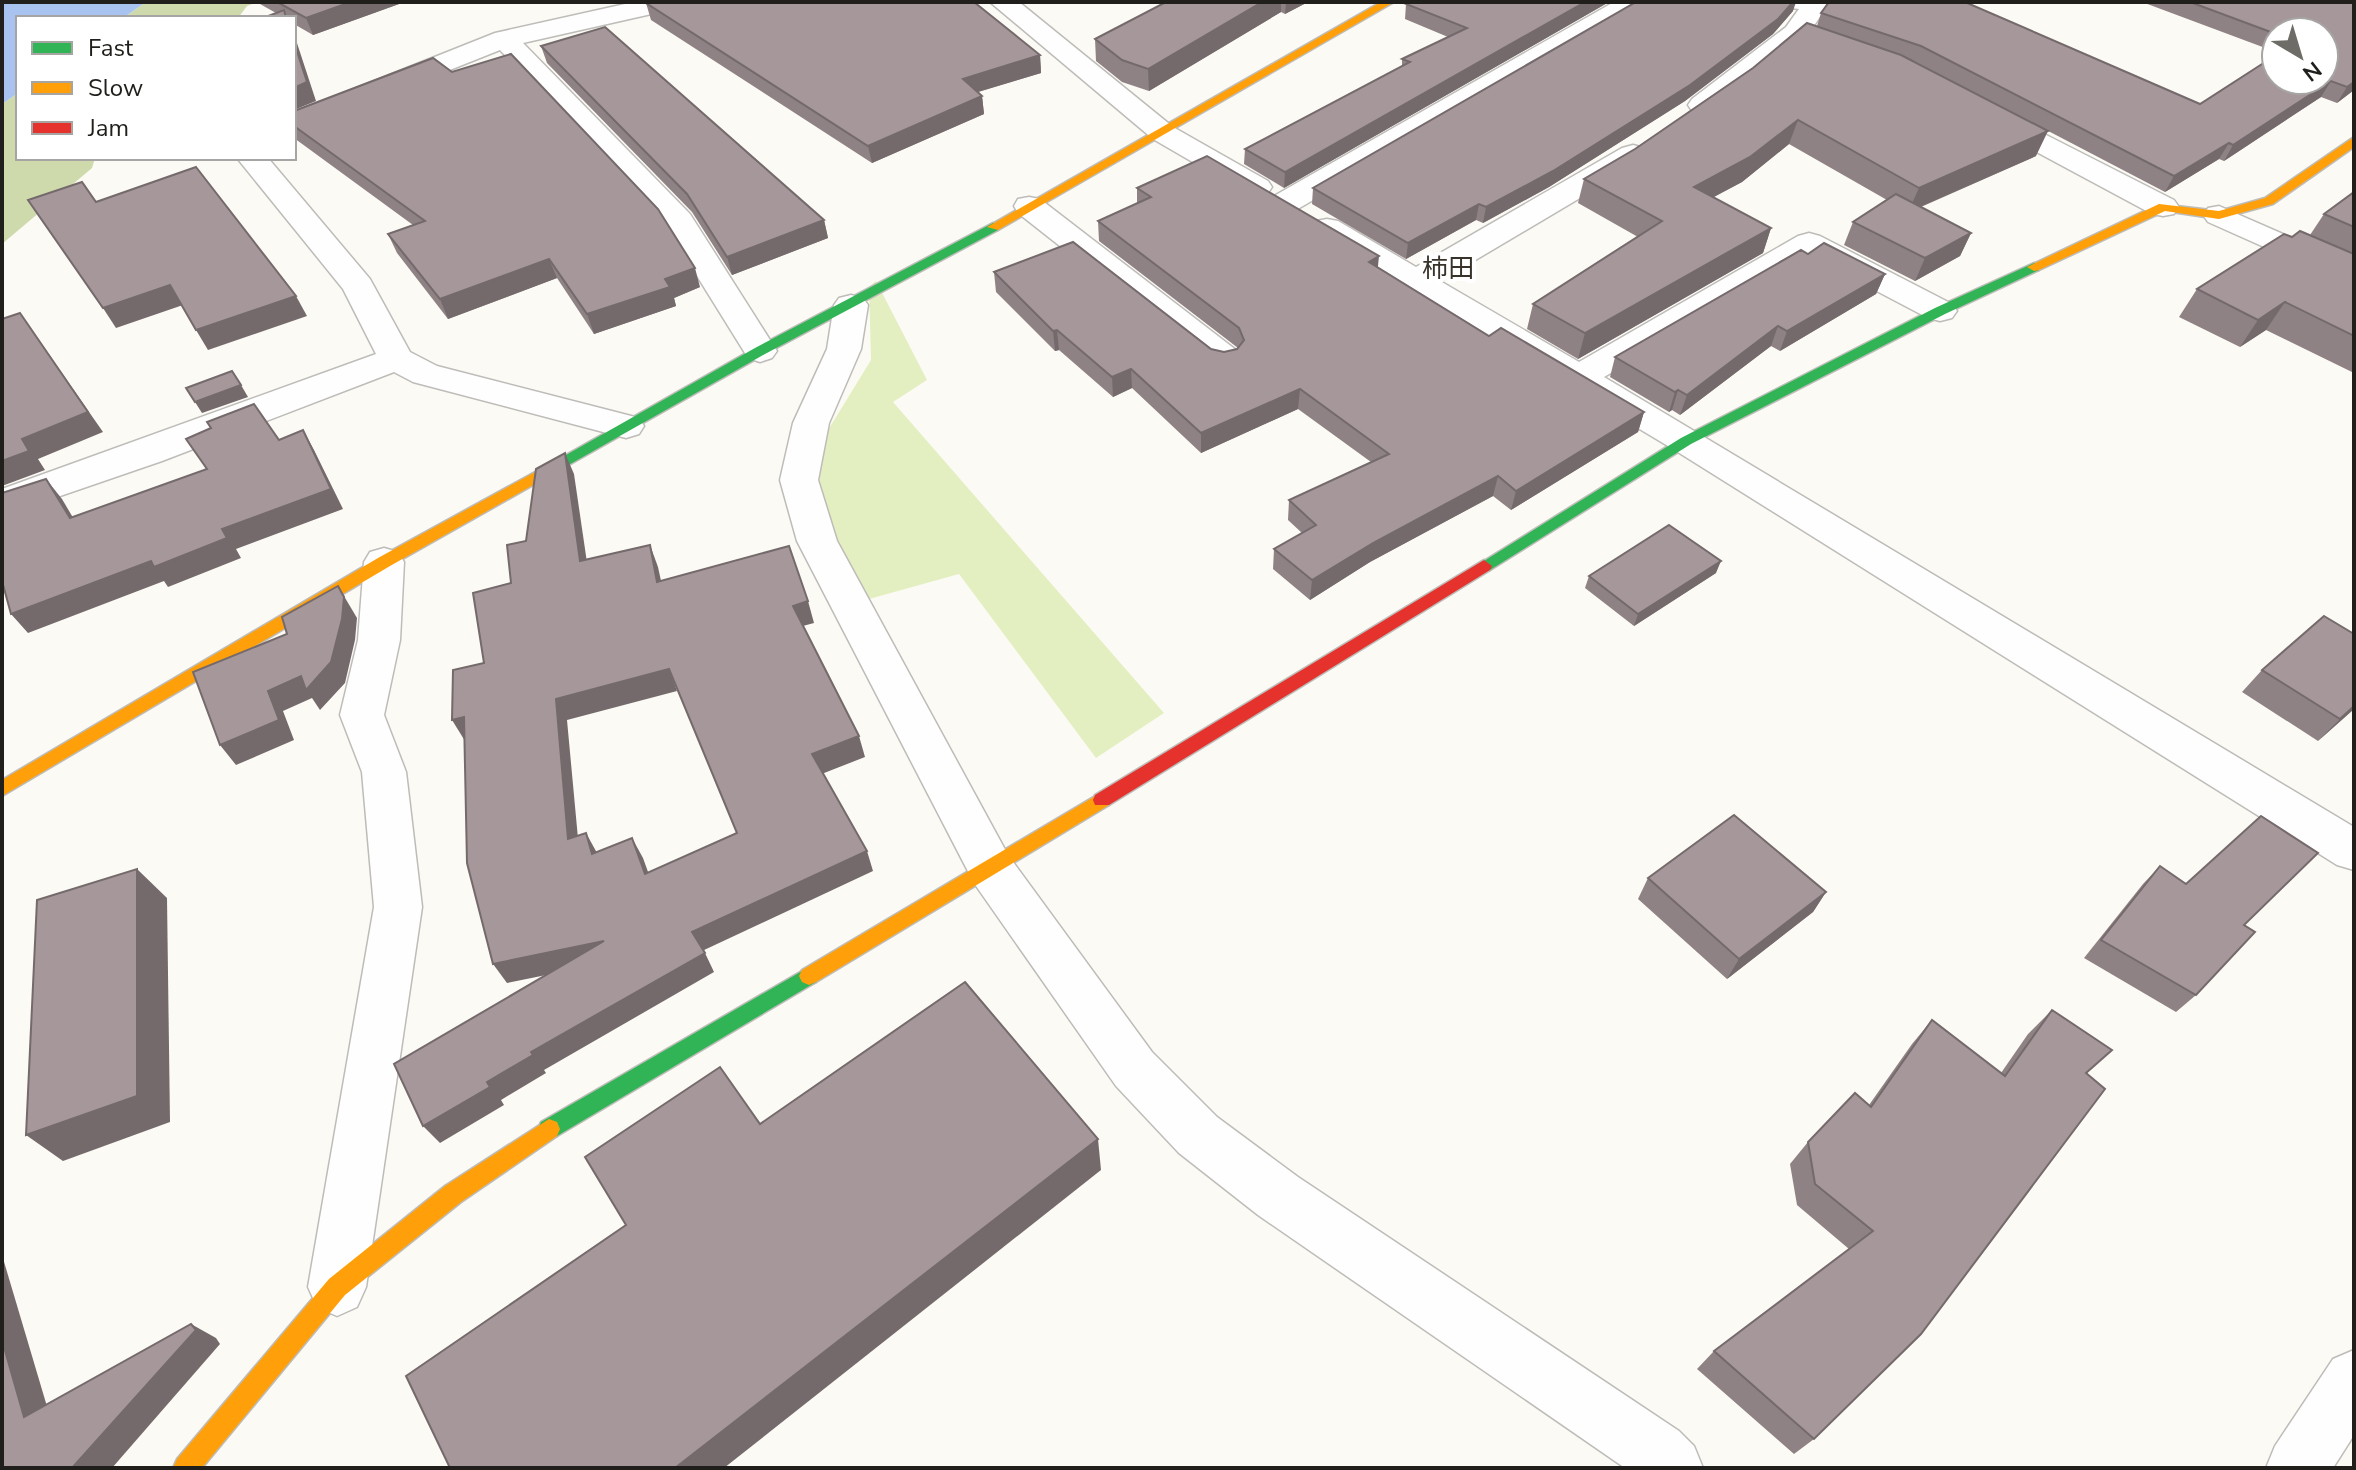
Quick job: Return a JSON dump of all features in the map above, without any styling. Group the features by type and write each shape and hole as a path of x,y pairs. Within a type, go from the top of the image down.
{"street":[{"path":"296,122 504,39 669,2"},
{"path":"1003,2 1163,133 1686,441 2354,851"},
{"path":"2,789 384,562 760,351 851,305 1163,133 1389,2"},
{"path":"1285,203 1633,2"},
{"path":"1682,119 1734,83 1795,33 1815,5 1800,2"},
{"path":"1795,33 1876,61"},
{"path":"504,39 679,221 760,351"},
{"path":"1972,106 2163,207 2219,215 2354,277"},
{"path":"1416,281 1616,165 1656,138"},
{"path":"2219,215 2269,201 2354,141"},
{"path":"254,160 358,286 396,359 425,374 626,426"},
{"path":"1029,206 1224,358"},
{"path":"186,1468 337,1287 453,1194 518,1147 991,869 1686,441 1940,311 2163,207"},
{"path":"1579,377 1809,243 1940,311"},
{"path":"851,305 844,349 811,423 799,480 817,541 991,869 1134,1069 1198,1135 1278,1196 1657,1453 1672,1468"},
{"path":"2,503 149,452 396,359"},
{"path":"337,1287 398,907 384,772 362,715 379,640 384,562"},
{"path":"2297,1468 2354,1380"}],"green space":[{"path":"146,2 257,2 247,6 240,16 126,16"},
{"path":"16,94 16,160 94,160 92,168 2,244 2,104"},
{"path":"876,281 927,380 893,402 1164,713 1096,758 959,574 862,601 823,533 817,448 871,360 869,287"}],"water":[{"path":"2,2 146,2 126,16 16,16 16,94 2,104"}],"building":[{"path":"277,2 351,2 306,18"},
{"path":"974,2 1040,55 963,79 982,96 868,146 646,3"},
{"path":"1166,2 1262,2 1148,69 1122,60 1095,39"},
{"path":"1585,2 1285,172 1245,149 1410,62 1402,59 1467,28 1406,4"},
{"path":"1636,2 1793,2 1778,19 1690,85 1553,171 1486,207 1479,204 1408,243 1313,188"},
{"path":"1829,2 1965,2 2200,104 2260,65 2260,96 2308,96 2233,145 2229,143 2174,176 1921,46 1821,13"},
{"path":"2190,2 2354,2 2354,82 2347,87 2340,84 2340,16 2260,16 2260,28"},
{"path":"284,10 286,16 268,16"},
{"path":"1807,23 1901,55 2048,131 1919,188 1798,120 1750,157 1694,187 1771,228 1585,333 1533,304 1662,221 1584,179 1635,149 1753,68"},
{"path":"605,27 824,220 727,257 687,194 541,46"},
{"path":"296,48 307,82 296,87"},
{"path":"511,54 658,209 695,268 665,279 670,287 587,314 549,259 440,299 388,234 425,221 296,127 296,110 433,58 452,72"},
{"path":"1207,156 1379,256 1369,262 1489,336 1501,328 1644,412 1516,491 1498,476 1373,543 1312,580 1274,549 1316,525 1289,500 1389,454 1300,389 1201,433 1131,369 1112,377 1057,330 1053,331 994,272 1073,242 1211,349 1224,352 1237,349 1244,340 1239,328 1098,221 1151,197 1137,188"},
{"path":"196,167 296,296 196,330 170,285 103,308 28,200 82,182 96,202"},
{"path":"2354,192 2354,227 2324,214"},
{"path":"1896,194 1971,233 1925,258 1853,222"},
{"path":"2300,231 2354,254 2354,336 2285,302 2258,320 2197,289 2284,234 2292,237"},
{"path":"1824,243 1885,274 1787,331 1778,326 1687,395 1678,390 1675,392 1615,357 1801,250 1808,254"},
{"path":"20,313 88,412 22,439 29,451 2,461 2,319"},
{"path":"232,371 241,385 195,402 186,388"},
{"path":"254,404 279,440 303,430 331,489 222,529 227,538 154,567 151,561 11,614 2,581 2,493 46,479 70,518 207,469 186,439 211,428 207,422"},
{"path":"565,453 580,561 650,545 657,582 789,546 808,601 793,606 859,736 812,754 867,851 692,932 705,953 531,1052 533,1055 487,1082 490,1087 423,1126 394,1064 604,941 493,964 467,863 464,717 452,720 453,670 484,663 473,593 511,583 507,545 526,541 536,469","holes":["669,669 737,833 645,874 632,838 592,854 586,833 568,839 556,699"]},
{"path":"1669,525 1721,561 1638,614 1589,576"},
{"path":"338,586 344,597 342,619 331,662 306,690 301,676 268,691 279,720 220,745 193,672 287,634 282,617"},
{"path":"2324,616 2354,634 2354,706 2340,719 2262,670"},
{"path":"1734,815 1826,892 1739,959 1648,878"},
{"path":"2261,816 2318,853 2244,925 2255,932 2196,995 2101,940 2160,866 2186,884"},
{"path":"137,869 137,1096 26,1135 37,900"},
{"path":"965,982 1098,1139 675,1468 450,1468 406,1376 626,1225 585,1157 720,1067 760,1124"},
{"path":"2052,1010 2112,1050 2086,1073 2105,1089 1921,1334 1814,1439 1714,1351 1873,1231 1815,1184 1808,1142 1855,1093 1871,1107 1932,1020 2005,1076"},
{"path":"191,1324 196,1330 72,1468 2,1468 2,1340 24,1417"}],"traffic: fast":[{"path":"537,476 760,351 993,227"},
{"path":"1484,566 1686,441 1940,311 2034,267"},
{"path":"549,1129 809,976"}],"traffic: slow":[{"path":"993,227 1389,2"},
{"path":"2034,267 2163,207 2219,215 2269,201 2354,141"},
{"path":"2,789 384,562 537,476"},
{"path":"809,976 1102,800"},
{"path":"186,1468 337,1287 453,1194 549,1129"}],"traffic: jam":[{"path":"1102,800 1484,566"}],"district":[{"name":"柿田","path":"1448,268"}]}
